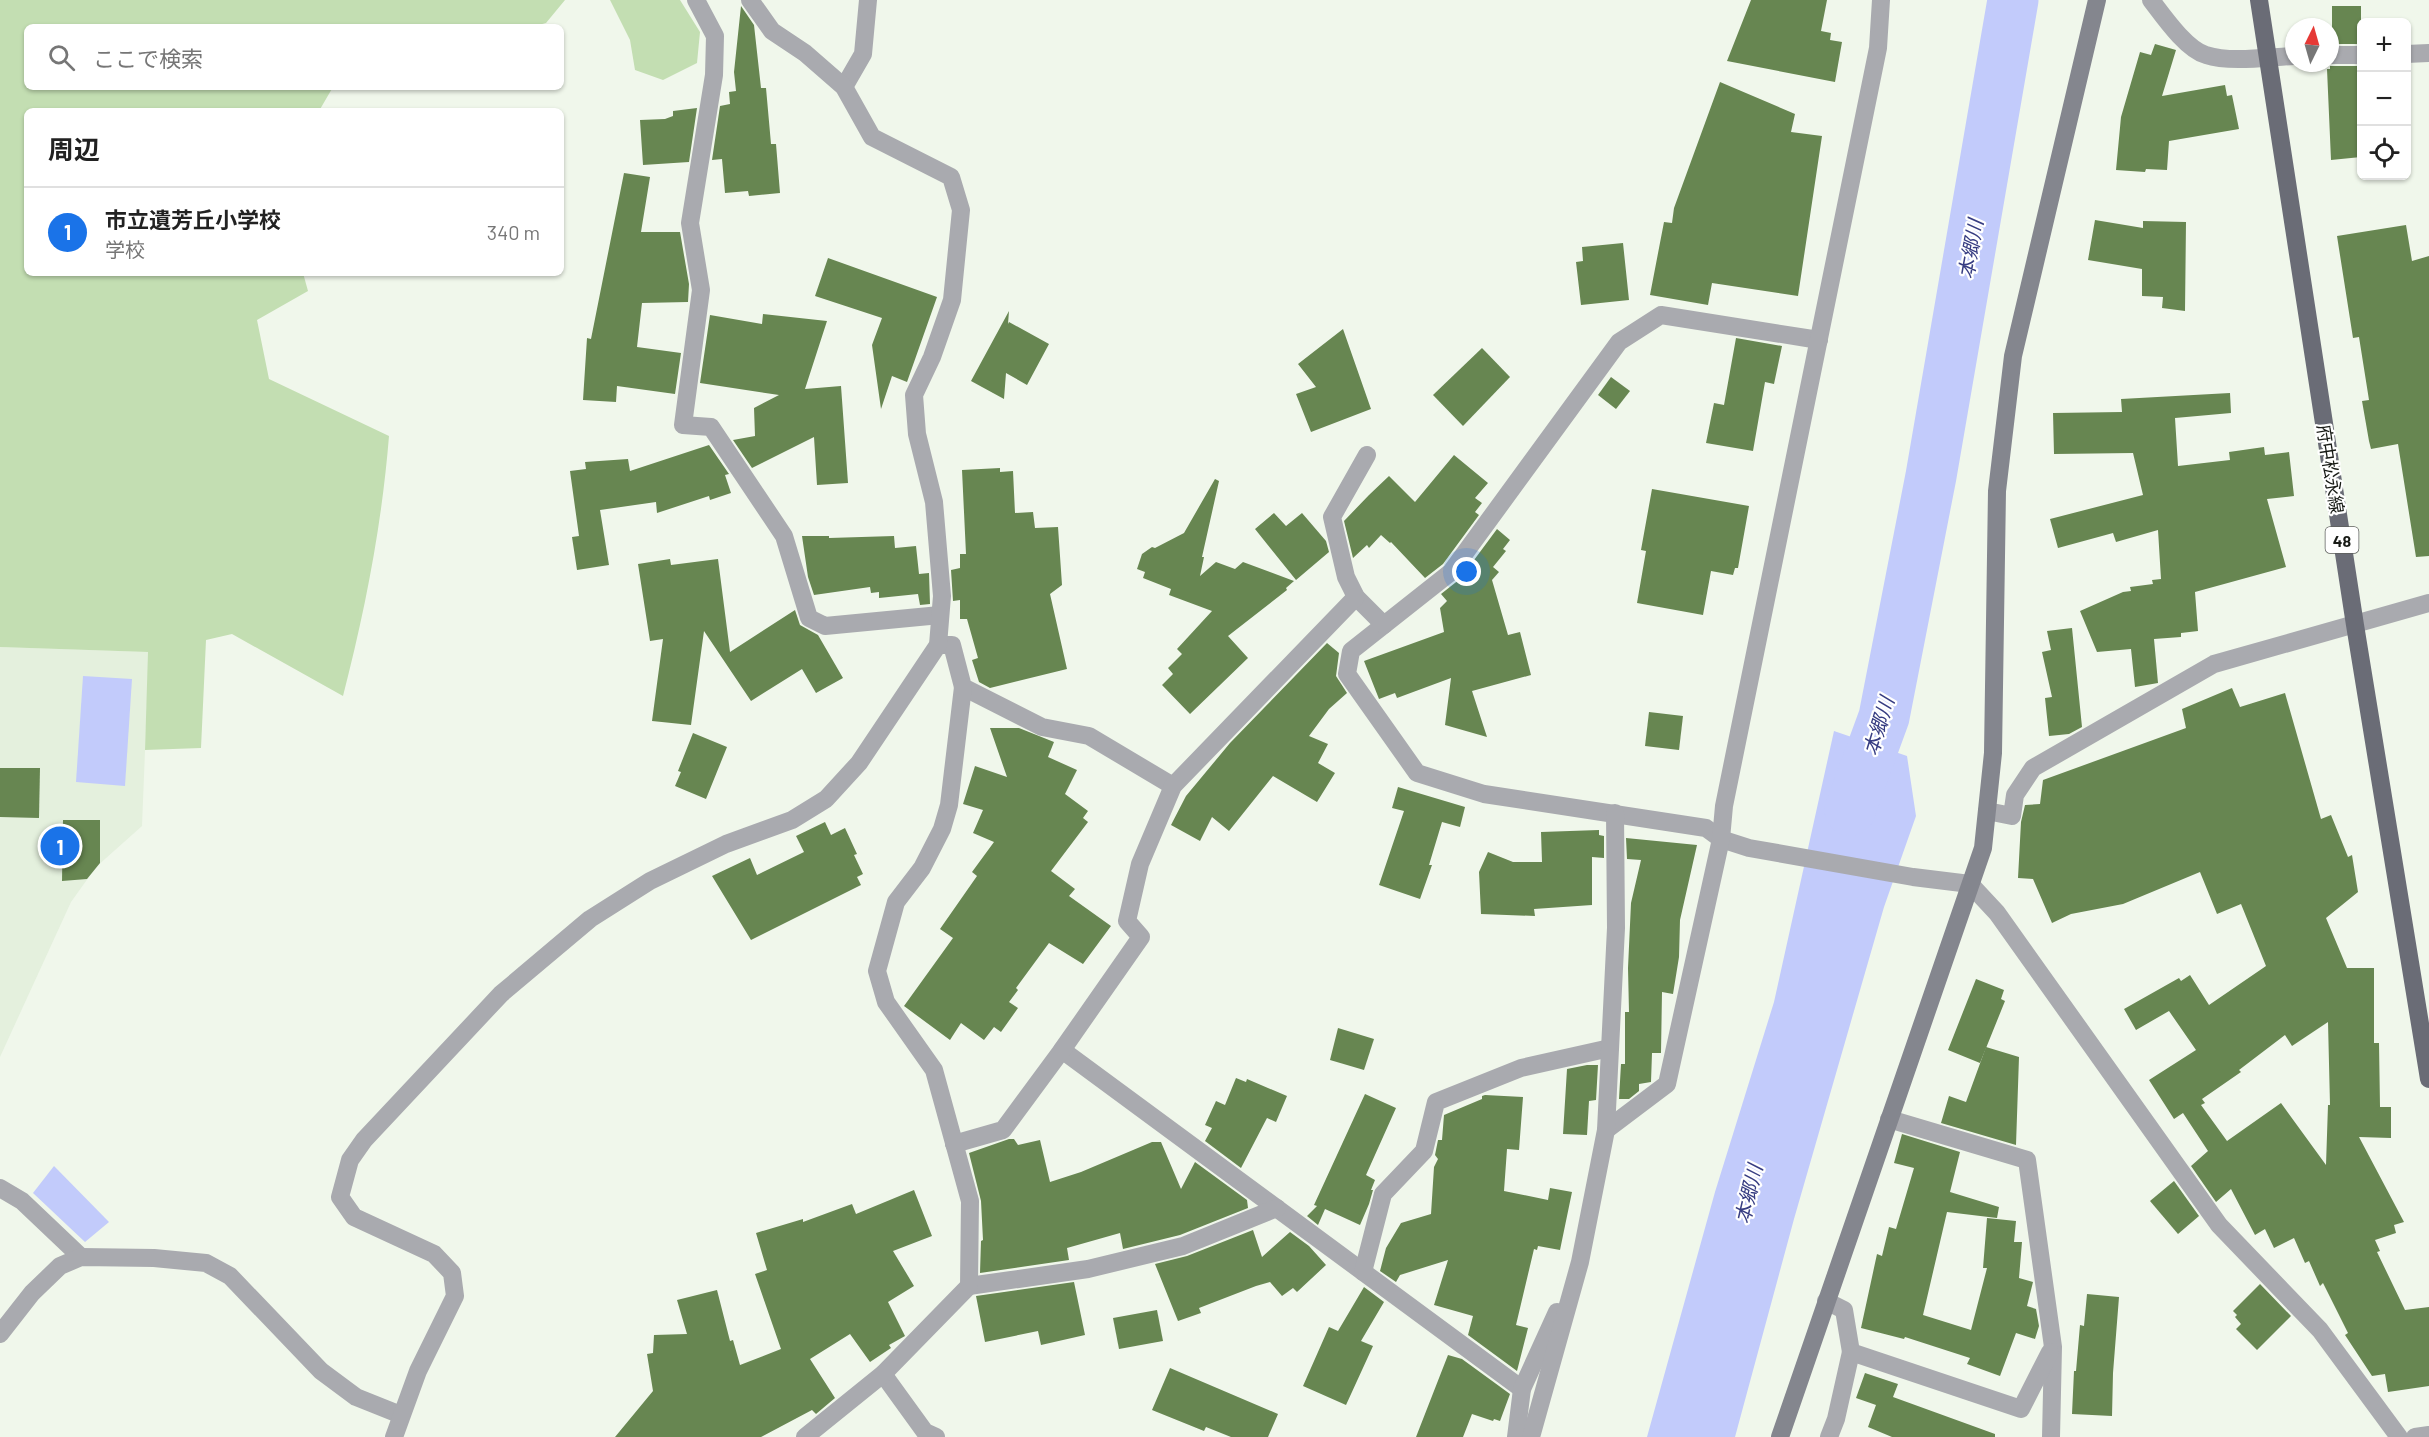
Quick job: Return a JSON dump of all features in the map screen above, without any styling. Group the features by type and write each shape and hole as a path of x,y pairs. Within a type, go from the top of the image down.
{"main road":[{"name":"府中松永線","path":"2259,0 2355,625 2429,1079"}],"street":[{"path":"696,0 716,36 714,75 690,223 701,290 683,424 711,427 784,536 809,618 825,626 940,615"},
{"path":"394,1437 418,1371 455,1296 452,1273 434,1254 354,1217 340,1197 350,1160 364,1140 501,994 590,919 650,881 726,844 792,820 826,799 859,763 938,645 942,596 934,502 917,434 914,395 932,357 952,300 961,210 951,177 873,137 844,87 805,53 772,31 750,0"},
{"path":"844,87 863,54 868,0"},
{"path":"1606,1130 1667,1083 1720,839 1724,806 1878,48 1881,0"},
{"path":"1780,1437 1983,848 1993,753 1997,491 2013,356 2097,0"},
{"path":"2151,0 2174,31 2205,55 2230,58 2285,56"},
{"path":"2411,54 2429,53"},
{"path":"2339,56 2357,55"},
{"path":"1819,340 1661,315 1618,342 1450,572 1351,651 1347,674 1417,773 1484,794 1706,828 1720,839 1749,848 1913,877 1970,884 1997,913 2219,1225 2320,1330 2399,1437"},
{"path":"1367,456 1332,517 1346,577 1356,597 1384,625"},
{"path":"954,1144 1003,1130 1141,937 1127,921 1140,864 1173,786 1356,597"},
{"path":"1987,811 2012,816 2015,795 2033,768 2214,664 2429,603"},
{"path":"938,645 952,645 963,687 949,805 942,829 921,868 896,902 877,971 886,1002 934,1070 970,1201 969,1286"},
{"path":"963,687 1042,727 1089,736 1173,786"},
{"path":"1531,1437 1580,1262 1606,1130 1616,928 1615,813"},
{"path":"1363,1272 1383,1194 1424,1151 1436,1102 1521,1068 1610,1048"},
{"path":"1062,1050 1522,1389"},
{"path":"1889,1119 2027,1160 2053,1347 2051,1437"},
{"path":"0,1188 22,1201 81,1257"},
{"path":"805,1437 884,1374 969,1286 1088,1269 1183,1246 1277,1208"},
{"path":"0,1334 32,1293 60,1266 81,1257 154,1258 206,1263 230,1276 321,1371 356,1397 401,1415"},
{"path":"1516,1437 1522,1389 1580,1262"},
{"path":"1826,1302 1844,1310 1851,1352 1836,1419 1829,1437"},
{"path":"1851,1352 2020,1409 2053,1347"},
{"path":"884,1374 925,1432 936,1437"},
{"path":"2415,1437 2429,1435"}],"shaded area":[{"path":"0,647 149,652 142,826 96,867 71,902 0,1057"}],"green space":[{"path":"0,0 565,0 546,23 542,24 24,24 24,90 331,90 321,108 24,108 24,276 304,276 308,291 257,320 269,379 389,436 372,567 343,696 232,634 206,640 201,748 145,750 148,652 0,647"},
{"path":"610,0 680,0 700,32 697,63 663,80 635,70 630,40"}],"water":[{"path":"83,676 132,679 125,786 76,782"},
{"path":"1834,731 1907,756 1916,816 1884,907 1794,1219 1735,1437 1647,1437 1715,1192 1774,1002"},
{"path":"54,1166 109,1222 85,1242 33,1193"}],"building":[{"path":"1751,0 1827,0 1821,31 1831,33 1830,40 1842,42 1835,82 1727,61"},
{"path":"741,6 754,25 761,88 766,88 771,144 776,144 780,193 749,196 748,191 725,193 722,159 712,160 720,106 730,104 729,92 736,91 734,72"},
{"path":"2332,6 2361,6 2361,18 2357,18 2357,44 2339,44 2339,18 2332,18"},
{"path":"2155,44 2176,50 2162,96 2225,85 2227,96 2232,95 2239,129 2169,141 2167,170 2146,169 2145,172 2116,170 2121,117 2140,52 2151,55"},
{"path":"2339,66 2357,66 2357,157 2331,160 2327,72 2339,72"},
{"path":"1720,82 1795,114 1791,132 1822,136 1798,296 1712,283 1708,305 1650,295 1664,222 1672,223 1674,208"},
{"path":"697,108 689,162 643,165 640,120 665,119 673,116 673,111"},
{"path":"624,173 650,177 641,232 680,232 689,284 688,302 642,303 637,347 681,353 675,394 617,386 616,402 583,400 587,338 591,339"},
{"path":"2095,220 2143,228 2143,221 2186,222 2185,311 2162,308 2163,297 2142,296 2142,269 2088,260"},
{"path":"2406,225 2412,261 2429,256 2429,556 2416,557 2398,444 2371,449 2369,441 2362,401 2369,400 2359,337 2353,338 2337,236"},
{"path":"1623,243 1629,300 1581,305 1576,262 1583,261 1582,247"},
{"path":"828,258 937,297 907,382 892,376 881,409 872,345 882,318 815,296"},
{"path":"1009,311 1008,324 1009,322 1049,344 1027,385 1006,373 1004,399 971,381"},
{"path":"763,314 827,321 805,389 841,386 848,483 817,485 814,437 752,468 733,440 755,436 754,408 779,395 700,383 710,315 762,324"},
{"path":"1343,329 1371,409 1311,432 1296,394 1316,387 1298,364"},
{"path":"1736,338 1782,346 1774,384 1765,382 1753,451 1706,443 1714,403 1724,405"},
{"path":"1482,348 1510,377 1463,426 1433,395"},
{"path":"1611,377 1630,391 1616,409 1598,395"},
{"path":"2230,393 2231,413 2175,418 2178,466 2230,460 2229,452 2264,447 2265,455 2289,452 2294,496 2267,499 2286,567 2195,592 2198,631 2181,633 2181,637 2154,639 2158,683 2135,687 2131,649 2097,652 2080,611 2123,592 2131,591 2130,587 2153,584 2152,580 2161,579 2158,530 2116,542 2113,533 2058,548 2050,519 2143,495 2133,453 2054,454 2053,413 2122,412 2121,399"},
{"path":"709,445 729,474 725,475 731,493 710,500 709,496 657,513 656,502 600,510 609,565 577,570 572,537 579,536 570,471 586,469 585,462 628,459 630,471"},
{"path":"1454,455 1488,483 1475,498 1482,503 1475,512 1479,515 1443,564 1425,578 1391,542 1381,535 1369,548 1367,545 1353,558 1344,521 1369,495 1389,476 1415,502"},
{"path":"1000,468 1000,472 1013,471 1015,513 1033,512 1035,528 1058,527 1062,585 1050,594 1067,669 990,688 979,682 972,660 978,658 967,619 960,619 960,600 953,601 951,570 960,568 960,554 966,554 962,470"},
{"path":"1215,479 1219,481 1200,576 1216,562 1235,569 1243,562 1294,581 1286,588 1287,590 1228,636 1248,658 1190,714 1162,685 1173,674 1168,668 1182,654 1177,649 1212,611 1169,595 1171,589 1143,578 1145,572 1137,569 1142,554 1184,533"},
{"path":"1652,489 1749,506 1738,568 1735,568 1733,575 1711,571 1703,615 1637,603 1646,551 1641,550"},
{"path":"1274,513 1286,526 1302,513 1326,541 1329,552 1296,580 1255,529"},
{"path":"1497,529 1510,540 1503,549 1506,551 1493,567 1499,572 1492,580 1508,635 1520,632 1531,675 1472,691 1487,737 1445,725 1451,678 1397,698 1395,693 1379,699 1364,661 1444,632 1440,608 1447,601 1441,594 1460,579"},
{"path":"802,536 829,536 829,538 894,536 895,548 916,546 919,574 929,573 930,604 920,605 918,594 879,598 879,592 871,593 870,587 814,595 808,577"},
{"path":"670,559 671,565 718,559 730,652 795,610 800,625 818,635 843,678 816,693 802,669 751,701 704,631 691,725 652,721 663,639 650,641 638,564"},
{"path":"2072,628 2082,727 2069,734 2049,736 2045,698 2052,697 2042,652 2051,650 2047,631"},
{"path":"1327,643 1339,653 1336,676 1347,693 1329,709 1309,736 1328,744 1318,763 1335,773 1317,802 1273,776 1229,831 1212,817 1200,841 1171,825 1186,796 1230,743"},
{"path":"2232,688 2240,707 2285,693 2321,819 2331,815 2348,857 2352,855 2358,892 2326,918 2347,968 2374,968 2374,1043 2379,1043 2380,1107 2391,1107 2391,1138 2359,1137 2404,1222 2394,1225 2396,1233 2375,1240 2380,1251 2377,1252 2405,1310 2429,1307 2429,1386 2388,1392 2385,1374 2372,1376 2345,1335 2348,1333 2323,1283 2320,1286 2309,1261 2305,1263 2294,1238 2274,1248 2265,1229 2255,1235 2231,1189 2216,1202 2191,1166 2208,1151 2183,1113 2174,1119 2149,1080 2196,1050 2169,1011 2136,1030 2124,1009 2179,978 2181,981 2190,975 2209,1005 2266,966 2241,904 2217,914 2200,872 2123,904 2071,914 2052,923 2033,879 2018,878 2021,822 2025,805 2040,804 2043,780 2186,728 2182,709","holes":["2328,1022 2330,1105 2328,1105 2326,1165 2281,1103 2227,1141 2201,1105 2205,1103 2202,1099 2241,1072 2239,1070 2285,1035 2292,1046"]},
{"path":"1649,712 1683,716 1679,750 1645,746"},
{"path":"990,728 1019,728 1054,742 1048,757 1077,770 1065,794 1088,811 1083,818 1088,822 1051,871 1075,889 1069,896 1111,926 1083,964 1049,943 1016,988 1018,990 1009,1002 1018,1008 1001,1032 994,1027 984,1040 961,1023 950,1040 904,1006 953,938 940,929 977,876 972,872 994,842 973,833 983,810 963,804 975,766 1007,777"},
{"path":"693,733 727,747 706,799 675,786 681,772 678,771"},
{"path":"0,768 40,768 39,818 0,817"},
{"path":"1398,787 1465,807 1460,827 1442,822 1429,865 1432,865 1420,899 1379,885 1404,811 1392,808"},
{"path":"63,820 100,820 100,863 87,879 62,881"},
{"path":"825,822 831,835 845,828 863,874 857,877 861,885 751,940 712,876 750,858 757,875 804,852 796,836"},
{"path":"1599,830 1599,835 1604,836 1604,858 1592,857 1592,905 1534,909 1535,916 1481,914 1479,872 1488,852 1513,862 1542,862 1541,832"},
{"path":"1626,838 1697,845 1680,920 1679,957 1673,994 1662,992 1661,1053 1652,1053 1651,1082 1639,1084 1639,1091 1629,1099 1619,1099 1621,1064 1625,1064 1625,1012 1629,1012 1628,968 1631,903 1641,860 1627,859"},
{"path":"1976,979 2004,990 2001,999 2005,1001 1980,1063 1948,1050"},
{"path":"1338,1028 1374,1039 1364,1070 1330,1060"},
{"path":"1986,1047 2019,1057 2016,1145 1941,1123 1949,1096 1966,1102"},
{"path":"1598,1065 1596,1100 1589,1101 1587,1135 1563,1134 1567,1069"},
{"path":"1236,1078 1246,1082 1247,1079 1287,1096 1276,1122 1267,1118 1241,1168 1205,1141 1212,1128 1205,1125 1216,1101 1225,1105"},
{"path":"1365,1094 1396,1108 1366,1175 1375,1180 1369,1204 1360,1225 1325,1209 1318,1225 1307,1216 1317,1206 1314,1205"},
{"path":"1485,1095 1523,1097 1519,1150 1507,1149 1504,1191 1548,1200 1550,1188 1572,1192 1560,1250 1538,1246 1537,1250 1534,1249 1516,1325 1528,1328 1517,1371 1468,1335 1473,1316 1434,1305 1448,1260 1400,1275 1396,1282 1380,1271 1386,1248 1401,1223 1431,1214 1434,1167 1438,1159 1435,1155 1438,1140 1442,1140 1444,1115 1482,1099"},
{"path":"1902,1134 1960,1152 1950,1192 1999,1207 1997,1218 1947,1212 1923,1315 1971,1330 1987,1268 1983,1268 1987,1218 2016,1221 2014,1242 2022,1242 2019,1278 2033,1282 2027,1306 2036,1309 2039,1326 2035,1339 2016,1333 2000,1376 1967,1364 1970,1358 1905,1337 1904,1339 1861,1328 1877,1254 1882,1256 1889,1227 1896,1229 1914,1168 1894,1163"},
{"path":"1014,1139 1018,1145 1040,1140 1050,1182 1081,1172 1152,1142 1161,1142 1181,1189 1195,1162 1247,1200 1248,1208 1180,1235 1123,1249 1120,1233 1067,1248 1069,1260 980,1273 981,1241 983,1240 981,1201 969,1153"},
{"path":"2174,1181 2199,1216 2178,1234 2150,1201"},
{"path":"914,1190 932,1236 893,1251 914,1286 888,1302 905,1336 889,1345 891,1348 870,1362 850,1334 810,1359 835,1398 816,1414 812,1410 761,1437 615,1437 653,1391 647,1354 653,1353 654,1335 687,1334 677,1300 717,1290 730,1341 733,1340 740,1365 781,1349 755,1274 767,1270 756,1233 803,1219 803,1222 852,1204 856,1214"},
{"path":"1253,1230 1262,1257 1290,1232 1309,1246 1326,1265 1297,1292 1293,1288 1282,1296 1270,1282 1199,1308 1201,1313 1178,1321 1155,1264 1187,1256"},
{"path":"1074,1282 1085,1335 1041,1345 1038,1331 985,1342 976,1296"},
{"path":"2260,1284 2291,1316 2257,1350 2236,1329 2241,1324 2233,1311"},
{"path":"1364,1287 1384,1302 1361,1341 1373,1346 1346,1405 1303,1386 1329,1327 1338,1331"},
{"path":"2087,1294 2119,1297 2112,1416 2072,1414 2074,1371 2076,1371 2080,1325 2084,1326"},
{"path":"1157,1310 1163,1341 1119,1349 1113,1318"},
{"path":"1448,1355 1462,1359 1510,1394 1500,1421 1472,1414 1463,1437 1416,1437"},
{"path":"1170,1368 1278,1414 1268,1437 1231,1437 1206,1427 1204,1431 1152,1410"},
{"path":"1865,1373 1898,1384 1893,1397 1995,1434 1995,1437 1892,1437 1868,1427 1876,1405 1856,1398"}],"waterway":[{"name":"本郷川","path":"1850,810 1884,717 1931,476 2013,0"}],"place":[{"name":"市立遺芳丘小学校","path":"60,846"}]}
